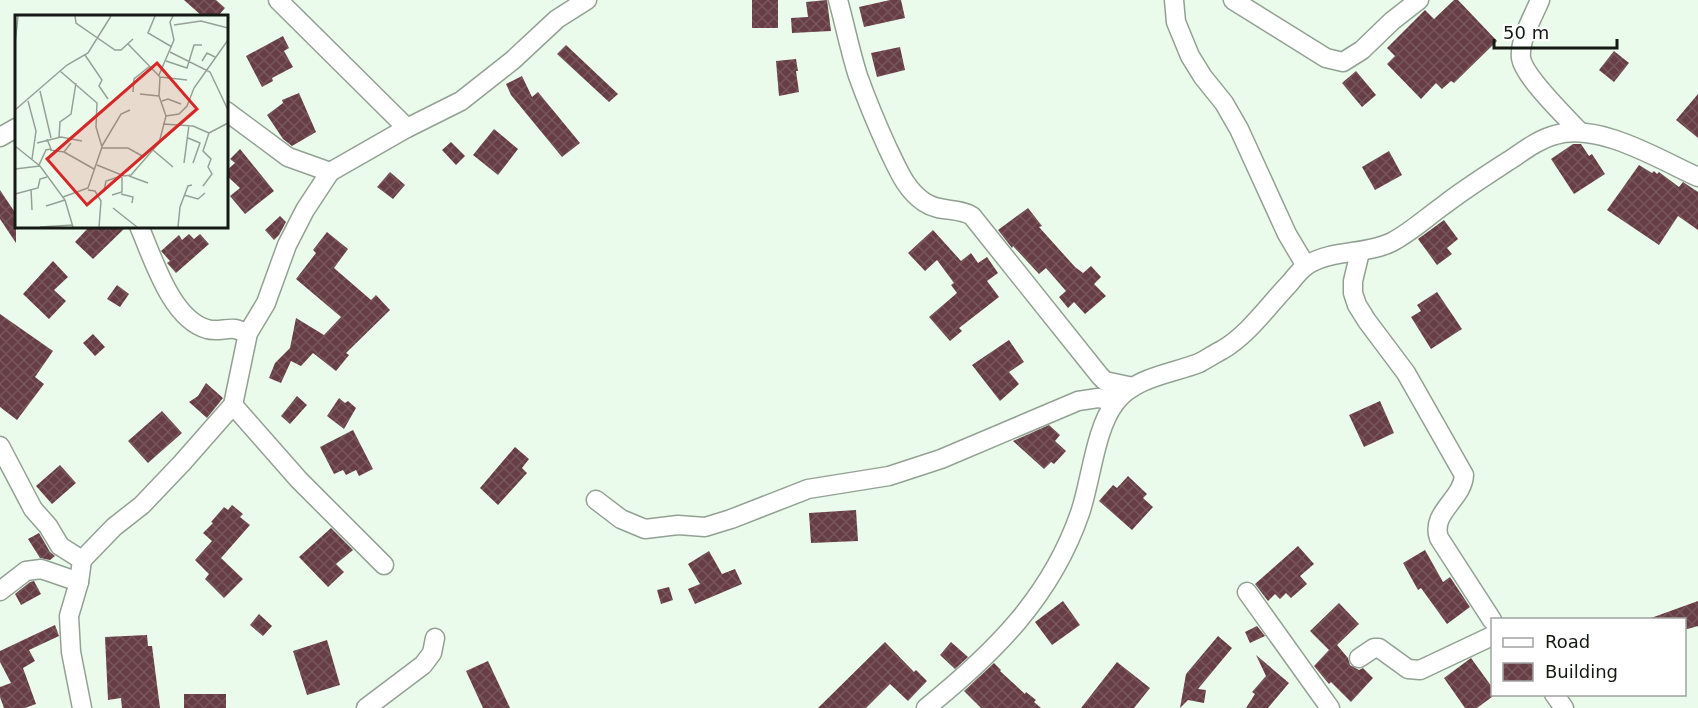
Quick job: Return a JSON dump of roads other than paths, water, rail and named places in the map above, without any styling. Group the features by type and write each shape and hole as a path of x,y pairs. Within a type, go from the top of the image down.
{"street":[{"path":"278,0 407,128"},
{"path":"82,708 71,652 69,616 79,582 82,561 114,527 150,496 233,405 248,333 266,303 287,245 305,210 330,172 407,128 461,101 513,60 557,19 587,0"},
{"path":"838,0 857,74 869,107 902,179 931,207 963,212 972,216 1100,376 1105,381 1132,387"},
{"path":"1174,0 1176,22 1190,56 1224,103 1239,129 1287,234 1306,266"},
{"path":"1233,0 1326,58 1343,62 1362,50 1392,21 1419,0"},
{"path":"1534,1 1521,57 1525,71 1580,132"},
{"path":"228,112 288,157 330,172"},
{"path":"0,136 15,128"},
{"path":"926,708 967,675 1005,639 1026,613 1052,573 1080,512 1104,425 1116,401 1123,393 1146,380 1201,362 1231,345 1306,266 1329,256 1378,248 1395,240 1463,190 1530,146 1555,135 1580,132 1612,138 1698,177"},
{"path":"140,228 169,291 182,313 194,324 209,330 235,329 248,333"},
{"path":"1360,252 1353,281 1353,293 1357,305 1406,373 1464,475 1461,490 1438,519 1436,529 1439,538 1491,618"},
{"path":"596,500 621,519 645,528 678,525 705,527 808,489 889,476 941,459 1078,401 1098,398 1116,401"},
{"path":"233,405 299,480 384,565"},
{"path":"0,446 33,509 48,526 60,546 82,561"},
{"path":"0,591 26,571 41,569 79,582"},
{"path":"1247,592 1330,708"},
{"path":"1359,658 1374,648 1379,648 1408,669 1420,670 1491,636"},
{"path":"366,708 423,665 432,653 435,638"}]}
